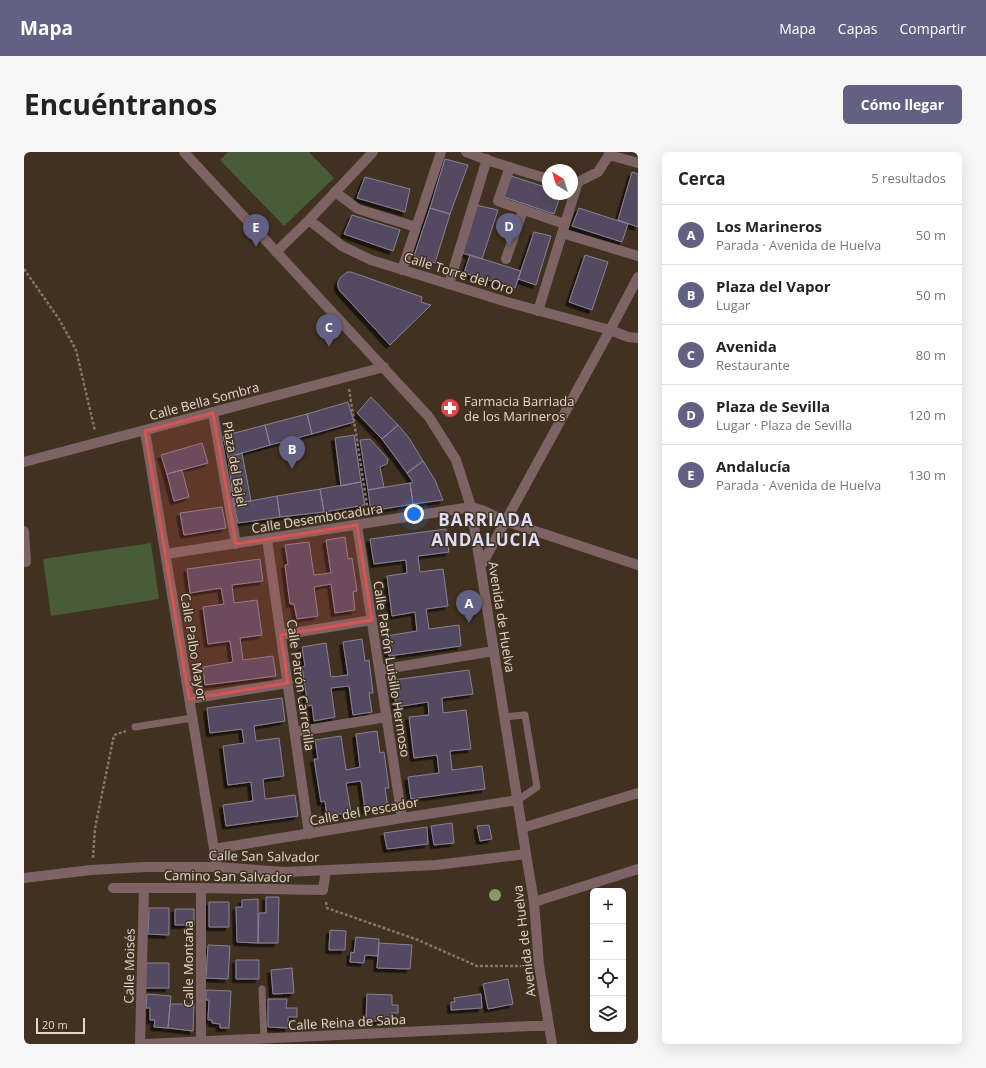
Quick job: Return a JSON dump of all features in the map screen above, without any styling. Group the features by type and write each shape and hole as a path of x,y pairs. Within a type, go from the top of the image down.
{"street":[{"name":"Avenida de Huelva","path":"184,152 429,417 456,460 471,507 481,566 534,902 539,966 552,1044"},
{"path":"276,252 309,220 373,152"},
{"path":"402,270 441,152"},
{"path":"466,152 490,158 510,167 542,177"},
{"path":"578,181 598,172 609,153 638,163"},
{"path":"449,284 490,158"},
{"path":"510,167 498,201 523,210 563,228 638,256"},
{"path":"336,192 358,209 416,226"},
{"path":"538,311 570,200"},
{"path":"506,259 523,210"},
{"name":"Calle Torre del Oro","path":"309,220 342,246 371,260 507,302 610,330 628,337 638,338"},
{"path":"481,566 638,277"},
{"name":"Calle Bella Sombra","path":"26,459 98,443 384,368"},
{"name":"Plaza del Bajel","path":"213,413 236,544"},
{"name":"Calle Palbo Mayor","path":"145,430 217,867"},
{"path":"471,507 482,510 505,521 638,565"},
{"name":"Calle Desembocadura","path":"166,554 471,507"},
{"name":"Calle Patrón Luisillo Hermoso","path":"357,525 402,818"},
{"path":"24,531 26,562"},
{"name":"Calle Patrón Carrerilla","path":"267,539 309,834"},
{"path":"281,635 372,620"},
{"path":"380,670 494,651"},
{"path":"189,699 288,683"},
{"path":"295,732 387,717"},
{"path":"522,828 638,793"},
{"name":"Calle del Pescador","path":"214,849 518,800"},
{"name":"Calle San Salvador","path":"24,878 91,870 145,867 217,867 285,872 436,865 526,854"},
{"path":"534,902 638,869"},
{"path":"323,890 326,870"},
{"name":"Camino San Salvador","path":"113,888 323,890"},
{"name":"Calle Moisés","path":"140,1044 144,888"},
{"name":"Calle Montaña","path":"201,888 201,1041"},
{"name":"Calle Reina de Saba","path":"146,1044 549,1026"}],"lane":[{"path":"504,717 525,715 537,787 518,800"},
{"path":"135,727 192,718"},
{"path":"262,989 264,1038"}],"path":[{"path":"24,269 59,319 76,350 98,443"},
{"path":"347,377 370,523"},
{"path":"91,870 96,828 114,735 135,727"},
{"path":"323,890 327,908 418,940 477,966 539,966"}],"highlighted area":[{"path":"213,413 236,544 357,525 372,620 281,635 288,683 189,699 145,431"}],"green space":[{"path":"228,152 309,152 334,178 284,226 220,160"},
{"path":"151,543 159,599 51,616 43,559"}],"building":[{"path":"445,159 468,165 450,214 430,208"},
{"path":"632,172 638,174 638,227 618,220"},
{"path":"511,176 542,186 542,200 559,200 554,214 504,197"},
{"path":"365,177 410,189 405,212 357,198"},
{"path":"476,205 498,210 482,259 462,253"},
{"path":"430,208 450,214 435,263 414,256"},
{"path":"579,208 628,224 622,242 572,226"},
{"path":"352,215 400,230 393,251 344,234"},
{"path":"534,232 551,236 536,285 518,279"},
{"path":"470,255 521,271 515,288 464,273"},
{"path":"585,255 608,262 592,310 569,302"},
{"path":"347,272 351,272 422,297 421,302 431,305 390,345 340,291 338,282"},
{"path":"371,397 398,425 382,439 357,413"},
{"path":"348,402 354,422 312,434 307,414"},
{"path":"307,414 312,434 270,445 265,425"},
{"path":"265,425 270,445 228,457 223,436"},
{"path":"398,425 409,438 423,461 407,473 382,439"},
{"path":"354,435 361,482 341,486 335,438"},
{"path":"370,439 388,459 387,464 380,467 384,487 368,490 360,440"},
{"path":"202,443 208,463 167,474 161,455"},
{"path":"242,453 251,501 234,504 228,457"},
{"path":"423,461 435,480 443,500 413,504 410,483 413,482 407,473"},
{"path":"182,470 189,497 174,501 167,474"},
{"path":"361,482 365,505 324,512 320,489"},
{"path":"410,483 413,504 371,511 368,490"},
{"path":"320,489 324,512 280,517 277,496"},
{"path":"277,496 280,517 238,523 234,504"},
{"path":"222,507 226,528 184,535 180,513"},
{"path":"446,529 449,552 418,556 420,572 443,569 448,606 426,609 429,629 459,625 461,646 389,656 386,636 417,631 415,612 392,616 387,576 407,573 406,560 374,564 370,539"},
{"path":"345,537 348,559 352,558 357,591 353,592 355,610 335,613 331,584 314,587 318,616 297,619 294,604 290,604 285,565 288,564 285,545 309,542 314,575 331,573 326,540"},
{"path":"260,559 263,581 232,585 234,603 257,600 262,635 240,638 243,660 273,656 276,676 205,685 203,667 233,662 230,641 208,644 203,607 224,604 221,588 190,593 187,569"},
{"path":"362,639 365,661 369,660 373,693 369,693 372,712 353,715 349,686 331,688 335,717 314,721 312,705 308,706 302,667 305,666 302,647 326,643 331,677 348,675 343,642"},
{"path":"469,670 473,694 442,698 443,713 466,710 471,749 450,751 452,770 482,766 485,789 411,799 408,777 439,773 437,755 414,758 409,717 429,715 428,702 396,707 393,680"},
{"path":"282,698 285,721 254,726 256,741 279,738 284,776 263,779 265,799 295,795 298,816 226,826 223,805 253,801 251,782 228,785 223,746 244,743 242,729 210,733 207,708"},
{"path":"377,731 380,753 384,752 389,788 385,788 388,807 365,810 361,781 346,783 351,812 327,816 325,801 321,802 314,759 318,759 315,740 341,736 346,770 360,767 356,734"},
{"path":"452,823 454,843 434,845 431,826"},
{"path":"489,825 492,839 480,841 477,826"},
{"path":"427,827 428,844 387,849 384,833"},
{"path":"266,897 279,897 278,943 258,943 259,913 266,913"},
{"path":"258,899 258,943 237,942 236,907 242,907 242,900"},
{"path":"209,902 229,902 229,927 209,927"},
{"path":"149,908 169,908 169,935 148,934"},
{"path":"175,909 194,909 194,925 175,925"},
{"path":"330,930 346,931 345,950 329,950"},
{"path":"356,937 379,939 378,956 365,955 364,963 350,962 351,952 354,953"},
{"path":"379,943 412,945 410,969 377,968"},
{"path":"208,945 230,946 228,979 206,978"},
{"path":"236,960 259,960 259,979 236,979"},
{"path":"146,963 169,963 169,988 145,988"},
{"path":"292,968 294,993 273,994 271,970"},
{"path":"508,979 513,1004 488,1009 483,984"},
{"path":"206,990 231,991 229,1028 220,1028 220,1024 212,1023 212,1020 208,1020 209,1000 206,1000"},
{"path":"147,994 171,996 168,1028 154,1027 155,1020 150,1020 150,1008 146,1008"},
{"path":"367,994 392,995 392,1005 398,1005 398,1013 391,1013 392,1021 366,1021"},
{"path":"481,994 482,1008 451,1010 451,1002 455,1002 454,998"},
{"path":"268,999 287,999 286,1008 297,1008 297,1017 288,1017 288,1028 268,1027"},
{"path":"170,1004 194,1004 193,1031 168,1028"}],"place":[{"name":"Plaza de Sevilla","path":"509,246"},
{"name":"Andalucía","path":"256,247"},
{"name":"Avenida","path":"329,347"},
{"name":"Farmacia Barriada de los Marineros","path":"450,408"},
{"name":"Plaza del Vapor","path":"292,469"},
{"name":"Los Marineros","path":"469,623"}],"district":[{"name":"BARRIADA ANDALUCIA","path":"486,530"}]}
